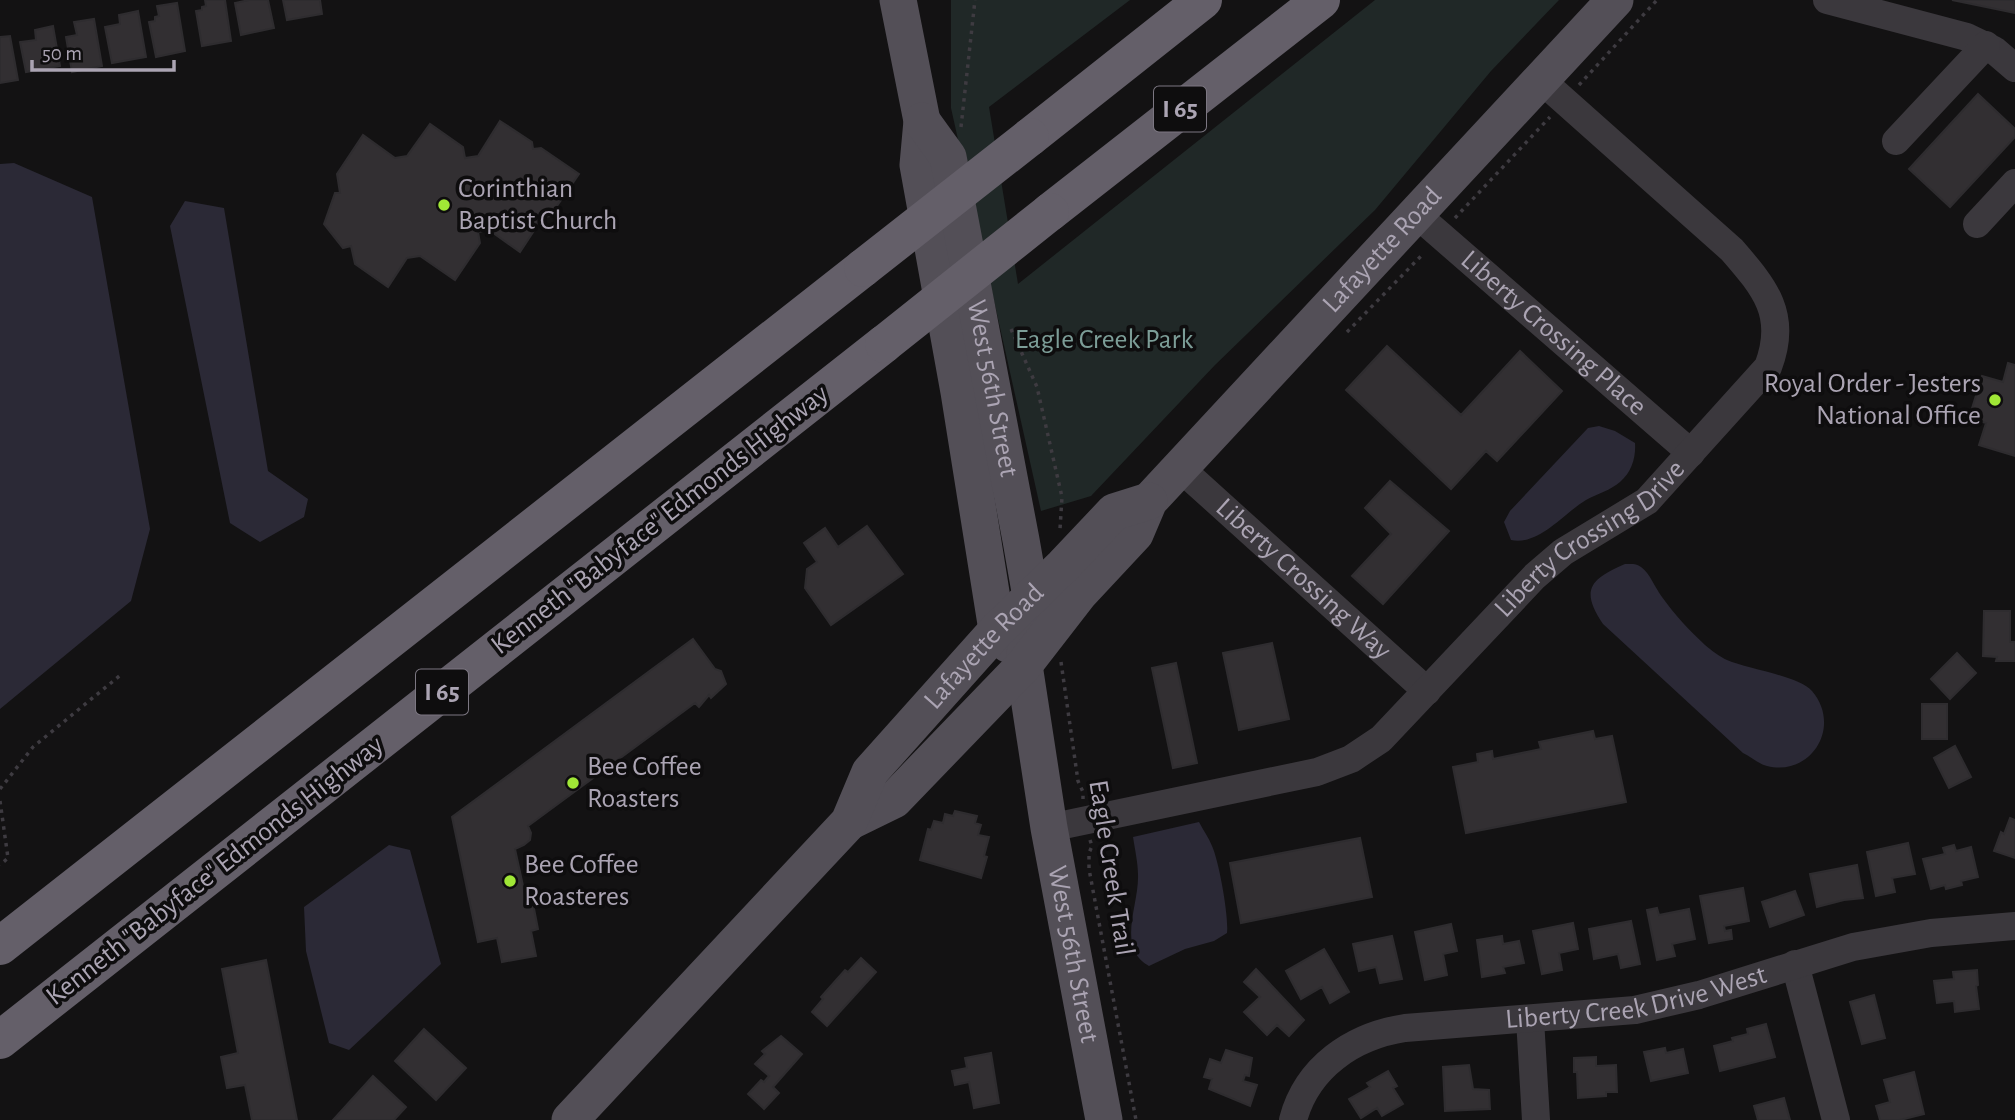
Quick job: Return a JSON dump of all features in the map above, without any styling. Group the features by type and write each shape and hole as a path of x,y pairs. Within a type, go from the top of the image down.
{"highway":[{"name":"I 65","path":"0,946 1203,0"},
{"name":"Kenneth \"Babyface\" Edmonds Highway","path":"0,1040 1321,0"}],"main road":[{"name":"West 56th Street","path":"898,0 922,121 918,165 959,392 997,630 1024,664"},
{"name":"Lafayette Road","path":"849,822 894,800 1024,664 1079,594 1135,534 1149,501 1615,0"},
{"name":"West 56th Street","path":"922,121 948,157 1031,597 1024,664 1049,828 1104,1120"},
{"name":"Lafayette Road","path":"570,1120 849,822 870,772 997,630 1114,512 1149,501"}],"street":[{"path":"1827,0 1967,37 1986,45 2013,64"},
{"path":"1896,141 1986,45"},
{"name":"Liberty Crossing Drive","path":"1049,828 1325,770 1359,755 1381,739 1535,576 1563,552 1647,501 1768,367 1777,330 1766,292 1731,250 1541,80"},
{"path":"1977,224 2015,183"},
{"name":"Liberty Crossing Place","path":"1416,214 1691,453"},
{"name":"Liberty Crossing Way","path":"1180,468 1427,691"},
{"name":"Liberty Creek Drive West","path":"1293,1120 1301,1099 1321,1069 1359,1040 1381,1032 1608,1013 1663,1004 1853,947 1905,937 2015,926"},
{"path":"1795,964 1836,1120"},
{"path":"1530,1019 1536,1120"}],"path":[{"path":"1586,79 1657,0"},
{"path":"1464,208 1548,120"},
{"name":"Eagle Creek Trail","path":"1060,650 1077,781 1083,792 1084,821 1092,846 1089,869 1136,1120"},
{"path":"0,789 33,747 123,673"},
{"path":"0,801 8,858 0,865"}],"green space":[{"name":"Eagle Creek Park","path":"951,0 1130,0 989,107 1018,284 1375,0 1559,0 1491,71 1375,210 1215,365 1091,496 1041,511 951,108"}],"shaded area":[{"path":"14,163 92,197 150,529 131,601 0,709 0,164"},
{"path":"185,201 224,208 268,471 308,499 304,517 260,542 230,523 170,226"},
{"path":"1599,426 1615,431 1635,443 1634,459 1628,474 1616,485 1586,500 1541,533 1521,541 1511,540 1504,522 1510,511 1588,428"},
{"path":"1625,564 1637,565 1644,570 1677,616 1705,645 1719,655 1727,660 1796,681 1812,691 1821,705 1824,719 1818,746 1809,756 1797,764 1783,767 1764,765 1743,753 1603,624 1592,602 1592,587 1604,575"},
{"path":"1199,822 1211,843 1218,864 1227,933 1214,941 1185,949 1149,966 1139,958 1131,937 1138,875 1133,837"},
{"path":"389,845 410,850 441,964 349,1050 329,1043 306,951 304,907"}],"building":[{"path":"205,0 225,0 231,41 202,46 196,11 206,6"},
{"path":"268,0 274,28 241,35 235,3"},
{"path":"283,0 320,0 322,14 287,20"},
{"path":"1952,0 2015,0 2015,13"},
{"path":"177,3 185,51 156,57 149,22 155,21 155,17 159,16 157,6"},
{"path":"138,11 146,57 112,63 105,27 120,24 119,15"},
{"path":"94,19 102,66 72,72 66,37 77,35 74,22"},
{"path":"53,26 60,66 26,72 20,42 36,40 35,30"},
{"path":"10,36 18,80 0,83 0,37"},
{"path":"1978,94 2015,129 2015,137 1950,207 1909,169"},
{"name":"Corinthian Baptist Church","path":"500,121 532,142 533,149 541,148 579,174 550,216 543,217 520,252 489,230 478,232 480,243 455,280 420,256 407,258 388,287 355,264 351,246 343,248 324,224 335,193 340,193 337,174 363,135 395,158 407,156 430,124 463,147 465,158 478,156"},
{"path":"1387,346 1461,415 1520,351 1562,391 1497,461 1486,451 1451,489 1346,390"},
{"name":"Royal Order - Jesters National Office","path":"2008,363 2015,365 2015,456 1979,445 1986,423 1969,418 1982,376 2003,382"},
{"path":"1390,481 1449,531 1383,604 1352,576 1391,534 1365,508"},
{"path":"867,526 903,574 831,625 805,588 807,569 817,562 804,543 825,528 838,547"},
{"path":"1984,611 2010,611 2010,642 2015,642 2015,661 1996,661 1997,657 1983,656"},
{"path":"693,639 715,669 721,671 726,684 711,698 709,695 699,707 695,703 528,826 530,840 515,849 525,895 531,893 538,929 531,931 536,956 502,962 497,938 478,942 452,817"},
{"path":"1272,643 1289,719 1239,730 1223,653"},
{"path":"1957,653 1976,673 1950,699 1931,679"},
{"path":"1176,663 1197,763 1173,768 1152,668"},
{"path":"1922,704 1947,704 1947,739 1922,739"},
{"path":"1593,731 1595,739 1612,736 1626,802 1466,833 1453,767 1478,762 1477,754 1492,751 1493,759 1541,749 1539,742"},
{"path":"1955,746 1971,777 1949,788 1934,758"},
{"path":"955,811 977,816 975,823 981,825 978,835 989,837 981,878 920,860 928,829 931,830 934,821 943,823 945,814 953,816"},
{"path":"2010,818 2015,820 2015,858 1994,851"},
{"path":"1360,838 1372,897 1241,923 1230,863"},
{"path":"1908,843 1915,874 1892,878 1895,892 1876,896 1867,852"},
{"path":"1954,845 1956,851 1971,847 1978,877 1961,881 1962,885 1946,889 1945,885 1931,889 1923,859 1945,854 1943,848"},
{"path":"1857,865 1863,898 1817,907 1810,874"},
{"path":"1743,888 1749,921 1724,926 1725,931 1731,930 1732,939 1709,943 1700,896"},
{"path":"1795,891 1804,915 1770,927 1762,902"},
{"path":"1657,908 1659,915 1689,909 1695,939 1672,944 1675,956 1657,960 1647,910"},
{"path":"1631,921 1640,964 1621,968 1618,954 1594,959 1589,929"},
{"path":"1573,923 1578,949 1559,953 1562,970 1542,974 1533,931"},
{"path":"1451,924 1457,951 1443,954 1447,975 1425,980 1415,932"},
{"path":"1392,936 1402,979 1380,983 1376,967 1359,971 1353,944"},
{"path":"1502,936 1503,944 1519,941 1524,963 1503,967 1505,973 1482,977 1477,940"},
{"path":"1324,949 1349,992 1330,1003 1322,987 1301,999 1286,971"},
{"path":"861,958 876,972 827,1026 812,1012 823,999 821,997 845,970 848,972"},
{"path":"266,960 297,1120 252,1120 245,1085 227,1088 221,1057 238,1053 222,969"},
{"path":"1256,969 1304,1020 1289,1036 1277,1025 1267,1035 1244,1012 1260,997 1244,982"},
{"path":"1977,970 1979,1009 1955,1012 1954,1001 1937,1003 1934,981 1954,979 1953,972"},
{"path":"1874,995 1885,1038 1862,1044 1850,1002"},
{"path":"1766,1024 1775,1057 1720,1071 1714,1046 1748,1034 1747,1029"},
{"path":"424,1029 466,1068 436,1100 395,1061"},
{"path":"781,1036 802,1054 773,1087 779,1093 764,1109 748,1094 761,1080 764,1082 769,1076 755,1064 765,1054 762,1051"},
{"path":"1665,1048 1666,1053 1683,1049 1688,1073 1651,1081 1644,1052"},
{"path":"1226,1050 1252,1058 1249,1076 1245,1075 1243,1081 1257,1085 1250,1106 1209,1089 1212,1079 1204,1077 1210,1059 1221,1063"},
{"path":"991,1053 999,1103 974,1108 969,1082 955,1085 952,1071 967,1068 965,1058"},
{"path":"1596,1057 1596,1066 1616,1065 1617,1092 1606,1092 1606,1096 1578,1098 1574,1058"},
{"path":"1469,1065 1473,1089 1489,1090 1490,1109 1445,1111 1443,1067"},
{"path":"1388,1071 1397,1086 1393,1088 1403,1104 1382,1116 1377,1108 1361,1118 1349,1099 1370,1087 1367,1083"},
{"path":"1914,1072 1924,1114 1900,1120 1880,1120 1876,1106 1890,1102 1884,1080"},
{"path":"373,1076 406,1107 394,1120 333,1120"},
{"path":"1784,1098 1790,1120 1758,1120 1754,1106"}],"place":[{"name":"Corinthian Baptist Church","path":"444,205"},
{"name":"Royal Order - Jesters National Office","path":"1995,400"},
{"name":"Bee Coffee Roasters","path":"573,783"},
{"name":"Bee Coffee Roasteres","path":"510,881"}]}
